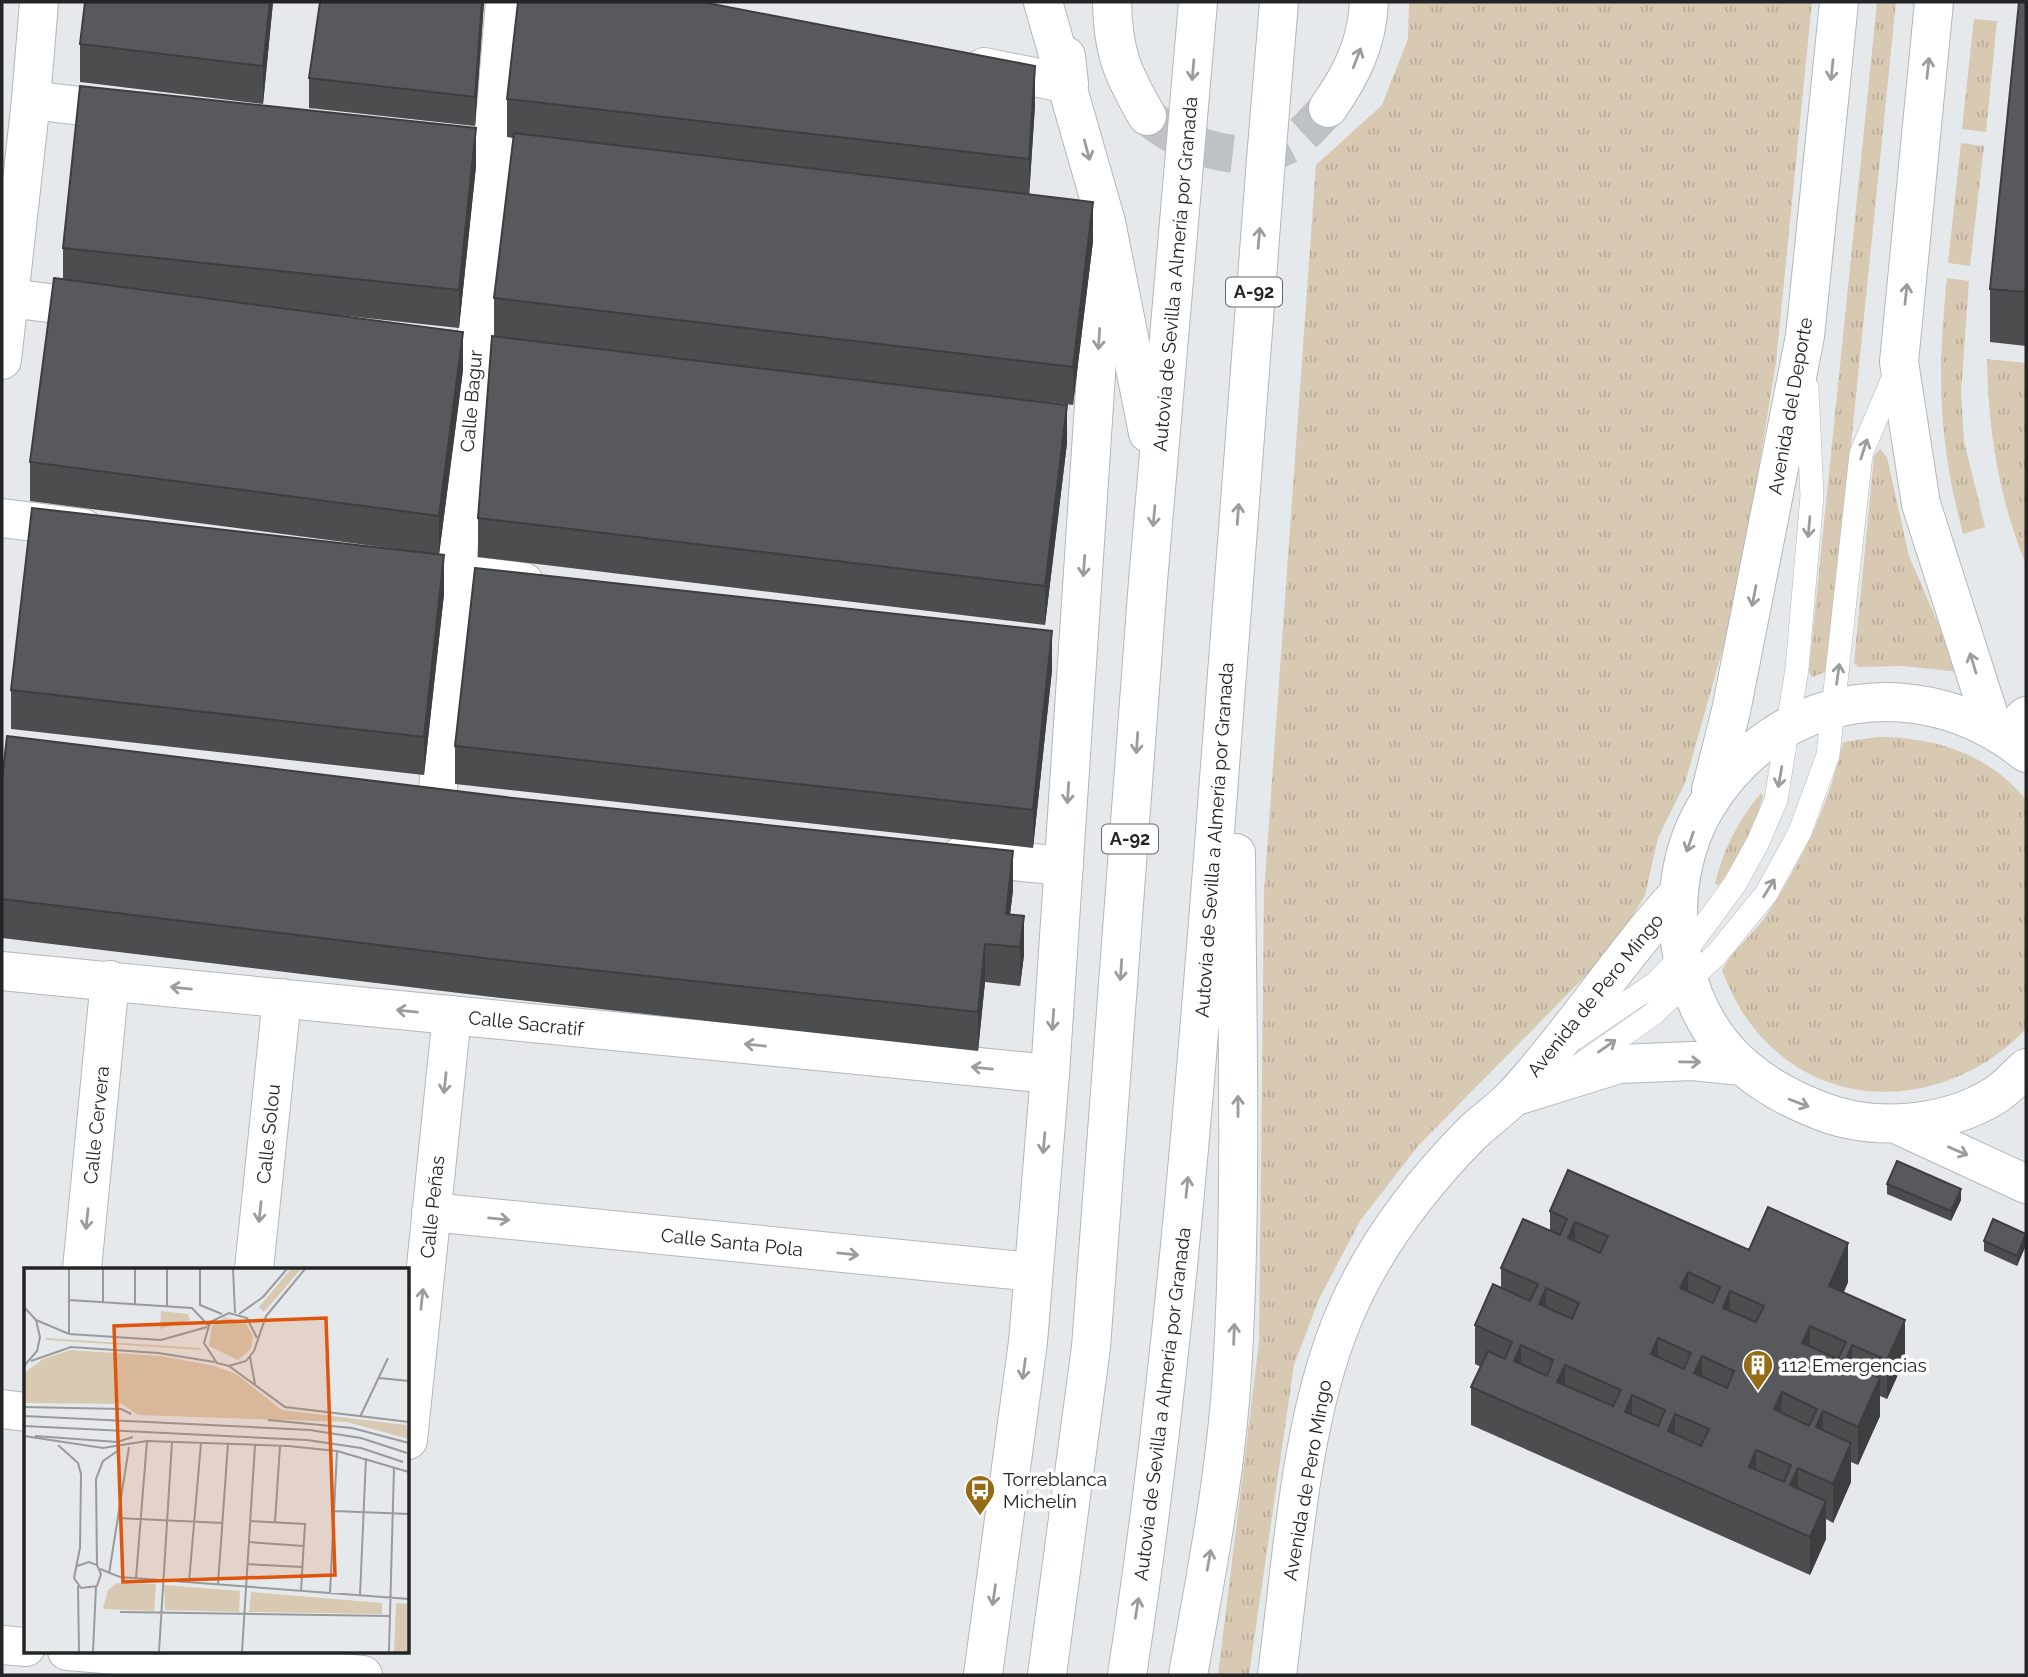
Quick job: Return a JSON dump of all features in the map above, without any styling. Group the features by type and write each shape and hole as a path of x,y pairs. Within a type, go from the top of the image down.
{"main road":[{"path":"2,360 5,298 31,100 39,2"},
{"name":"Calle Bagur","path":"396,797 451,803 456,573 505,2"},
{"path":"1043,2 1069,84 1106,222 1157,479"},
{"path":"1061,2 1069,84"},
{"path":"1112,2 1113,35 1122,73 1147,116"},
{"name":"Autovía de Sevilla a Almería por Granada","path":"1047,1675 1091,1347 1157,479 1198,2"},
{"name":"Autovía de Sevilla a Almería por Granada","path":"1127,1675 1151,1516 1190,1162 1279,2"},
{"path":"1328,108 1349,78 1367,32 1369,2"},
{"name":"Avenida del Deporte","path":"1839,2 1805,336 1731,711 1707,804 1686,853 1678,894 1686,969 1710,1027 1742,1066 1788,1099 1840,1119 1896,1124 1947,1116 1994,1096 2026,1068"},
{"name":"Avenida del Deporte","path":"1934,2 1899,362 1921,504 2013,733"},
{"path":"948,59 1069,84"},
{"path":"31,100 167,116"},
{"path":"384,141 601,166"},
{"path":"1065,218 1106,222"},
{"path":"983,1675 1028,1342 1049,1074 1106,222"},
{"path":"5,298 145,315"},
{"path":"379,341 571,363"},
{"path":"1052,419 1093,424"},
{"path":"2,518 112,532"},
{"path":"360,562 553,585"},
{"path":"1188,1675 1212,1542 1233,1358 1238,1172 1234,582"},
{"path":"1037,645 1078,650"},
{"name":"Avenida del Deporte","path":"1707,804 1742,760 1788,726 1834,708 1870,701 1906,701 1941,707 2013,733"},
{"path":"924,852 1063,866"},
{"name":"Avenida de Pero Mingo","path":"1277,1675 1313,1424 1341,1323 1370,1262 1403,1211 1436,1171 1513,1097 1547,1072 1643,932 1678,894"},
{"name":"Calle Sacratif","path":"2,971 1049,1074"},
{"name":"Calle Cervera","path":"82,1268 110,980"},
{"name":"Calle Solou","path":"254,1268 282,998"},
{"name":"Calle Peñas","path":"410,1420 452,1015"},
{"name":"Avenida de Pero Mingo","path":"1547,1072 1619,1064 1692,1061 1742,1066"},
{"name":"Avenida del Deporte","path":"1896,1124 2026,1184"},
{"name":"Calle Santa Pola","path":"431,1212 1033,1272"},
{"path":"2,1409 24,1412"},
{"path":"2,1645 24,1647"},
{"path":"79,1652 363,1675"}],"lane":[{"path":"1686,969 1763,832 1776,800 1797,670 1812,496 1805,336"},
{"path":"1547,1072 1656,983 1686,969 1749,918 1786,861 1828,755 1861,454 1899,362"}],"green space":[{"path":"1409,2 1812,2 1776,362 1751,517 1725,641 1685,783 1658,838 1645,895 1615,946 1418,1146 1360,1221 1319,1299 1294,1365 1249,1675 1218,1675 1259,1342 1264,893 1316,165 1382,105 1408,39"},
{"path":"1877,2 1896,2 1828,671 1812,677 1809,670"},
{"path":"1974,19 1997,21 1986,132 1962,129"},
{"path":"1961,143 1984,146 1970,266 1948,263"},
{"path":"1947,278 1969,281 1961,392 1964,441 1985,527 1963,534 1949,468 1942,407 1942,346"},
{"path":"1987,359 2026,363 2026,565 2009,515 1997,464"},
{"path":"1880,449 1887,457 1909,556 1959,672 1903,666 1858,667 1854,663 1874,456"},
{"path":"1878,737 1920,740 1960,751 1996,771 2026,800 2026,1029 1996,1055 1962,1075 1926,1087 1888,1092 1851,1088 1815,1077 1782,1056 1748,1021 1722,971 1730,957 1765,917 1802,855 1830,789 1843,742"},
{"path":"1761,793 1763,796 1760,808 1745,842 1719,885 1715,884 1732,836"}],"building":[{"path":"85,2 270,2 263,66 80,44"},
{"path":"320,2 482,2 475,97 309,78"},
{"path":"518,2 702,2 1035,66 1029,159 507,99"},
{"path":"2019,2 2026,2 2026,292 1990,289"},
{"path":"80,86 476,128 459,290 63,248"},
{"path":"514,133 1093,202 1073,367 494,298"},
{"path":"54,278 463,332 439,516 30,462"},
{"path":"492,336 1067,405 1045,586 478,518"},
{"path":"32,508 444,555 424,737 11,690"},
{"path":"475,568 1052,631 1033,810 455,746"},
{"path":"7,736 513,798 1013,851 1006,914 1024,916 1020,947 985,944 978,1012 492,959 2,899 2,780"},
{"path":"1897,1161 1961,1189 1951,1211 1887,1184"},
{"name":"112 Emergencias","path":"1568,1170 1749,1250 1768,1207 1848,1243 1829,1286 1905,1320 1887,1360 1852,1345 1845,1362 1880,1378 1858,1427 1823,1411 1816,1427 1851,1443 1833,1484 1798,1468 1790,1485 1826,1501 1810,1537 1471,1387 1488,1351 1505,1359 1512,1342 1475,1325 1493,1284 1530,1301 1538,1284 1501,1268 1523,1219 1560,1235 1567,1219 1550,1211","holes":["1575,1222 1608,1236 1600,1253 1568,1238","1688,1272 1720,1287 1713,1303 1680,1288","1546,1288 1579,1303 1572,1319 1539,1304","1730,1291 1764,1306 1756,1322 1723,1308","1810,1326 1846,1342 1838,1359 1802,1343","1658,1338 1691,1353 1684,1369 1651,1354","1521,1345 1553,1360 1547,1376 1514,1361","1702,1356 1734,1371 1727,1388 1694,1373","1565,1365 1621,1390 1613,1406 1557,1382","1782,1392 1817,1409 1809,1426 1774,1409","1632,1395 1665,1410 1658,1426 1625,1412","1675,1414 1709,1429 1701,1446 1668,1431","1756,1450 1791,1465 1784,1482 1749,1467"]},
{"path":"1993,1219 2026,1234 2017,1256 1984,1241"}],"tunnel":[{"path":"1147,116 1161,127 1195,144 1233,154 1252,154 1271,152 1294,142 1328,108"}],"place":[{"name":"112 Emergencias","path":"1758,1392"},
{"name":"Torreblanca Michelín","path":"980,1517"}]}
